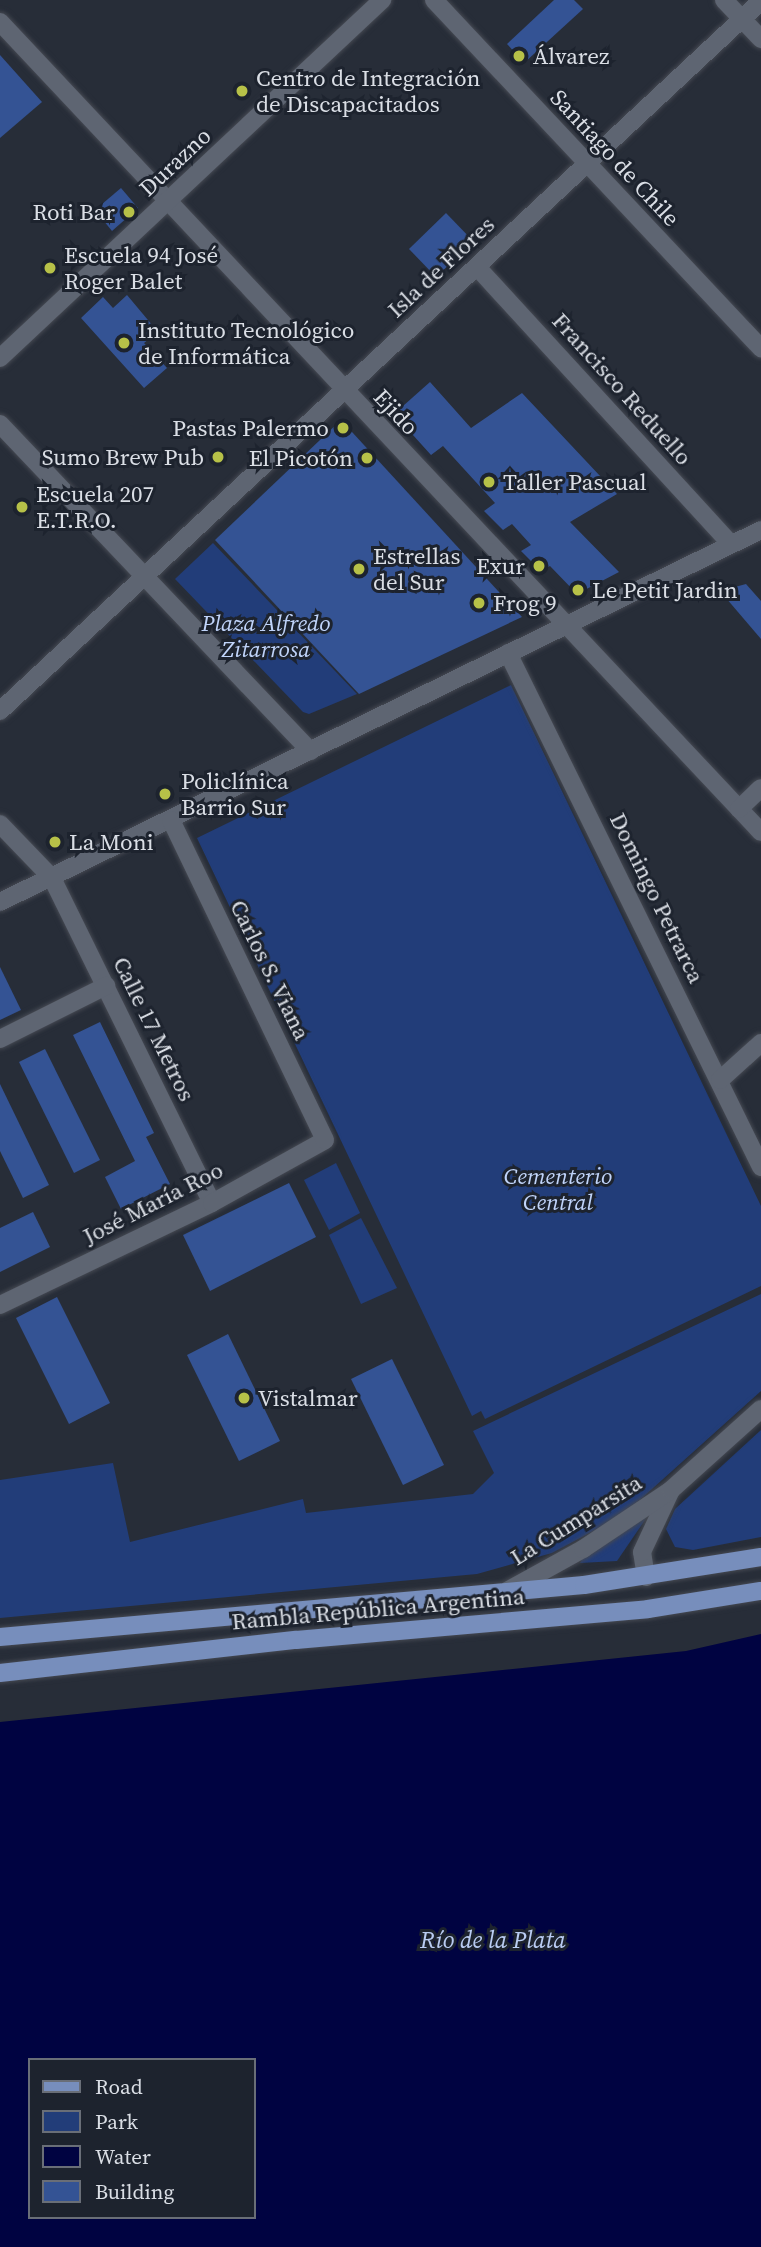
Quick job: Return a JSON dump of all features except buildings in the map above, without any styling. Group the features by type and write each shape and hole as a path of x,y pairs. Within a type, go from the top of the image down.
{"main road":[{"name":"Rambla República Argentina","path":"0,1637 646,1577 761,1556"},
{"name":"Rambla República Argentina","path":"0,1673 296,1640 648,1609 761,1591"}],"street":[{"name":"Durazno","path":"0,358 382,0"},
{"name":"Santiago de Chile","path":"434,0 761,348"},
{"path":"724,0 761,39"},
{"name":"Isla de Flores","path":"0,711 761,1"},
{"name":"Ejido","path":"0,22 342,391 761,832"},
{"name":"Francisco Reduello","path":"477,267 730,544"},
{"path":"0,424 143,579 310,751"},
{"path":"0,902 761,530"},
{"name":"Domingo Petrarca","path":"508,653 761,1167"},
{"path":"739,809 761,788"},
{"name":"Carlos S. Viana","path":"171,820 325,1140"},
{"name":"Calle 17 Metros","path":"0,824 52,878 212,1203"},
{"path":"0,1039 106,986"},
{"path":"720,1080 761,1043"},
{"name":"José María Roo","path":"0,1305 212,1203 325,1140"},
{"name":"La Cumparsita","path":"506,1591 583,1549 671,1490 761,1409"},
{"name":"La Cumparsita","path":"646,1577 642,1552 671,1490"}],"green space":[{"name":"Plaza Alfredo Zitarrosa","path":"213,543 357,694 309,714 303,712 175,579"},
{"name":"Cementerio Central","path":"511,685 761,1206 761,1286 485,1419 481,1411 472,1416 197,838"},
{"path":"336,1163 360,1213 329,1230 304,1180"},
{"path":"361,1218 397,1288 361,1304 329,1235"},
{"path":"761,1294 761,1391 642,1498 612,1521 552,1553 477,1574 0,1618 0,1480 113,1463 130,1542 303,1499 306,1513 473,1494 494,1473 473,1431"},
{"path":"761,1430 761,1537 693,1550 675,1547 666,1529 675,1509"},
{"path":"647,1517 617,1561 580,1563 582,1559"}],"water":[{"name":"Río de la Plata","path":"761,1634 761,2247 0,2247 0,1722 686,1651"}],"place":[{"name":"Álvarez","path":"519,56"},
{"name":"Centro de Integración de Discapacitados","path":"242,91"},
{"name":"Roti Bar","path":"129,212"},
{"name":"Escuela 94 José Roger Balet","path":"50,268"},
{"name":"Instituto Tecnológico de Informática","path":"124,343"},
{"name":"Pastas Palermo","path":"343,428"},
{"name":"Sumo Brew Pub","path":"218,457"},
{"name":"El Picotón","path":"367,458"},
{"name":"Taller Pascual","path":"489,482"},
{"name":"Escuela 207 E.T.R.O.","path":"22,507"},
{"name":"Exur","path":"539,566"},
{"name":"Estrellas del Sur","path":"359,569"},
{"name":"Le Petit Jardin","path":"578,590"},
{"name":"Frog 9","path":"479,603"},
{"name":"Policlínica Barrio Sur","path":"165,794"},
{"name":"La Moni","path":"55,842"},
{"name":"Vistalmar","path":"244,1398"}]}
